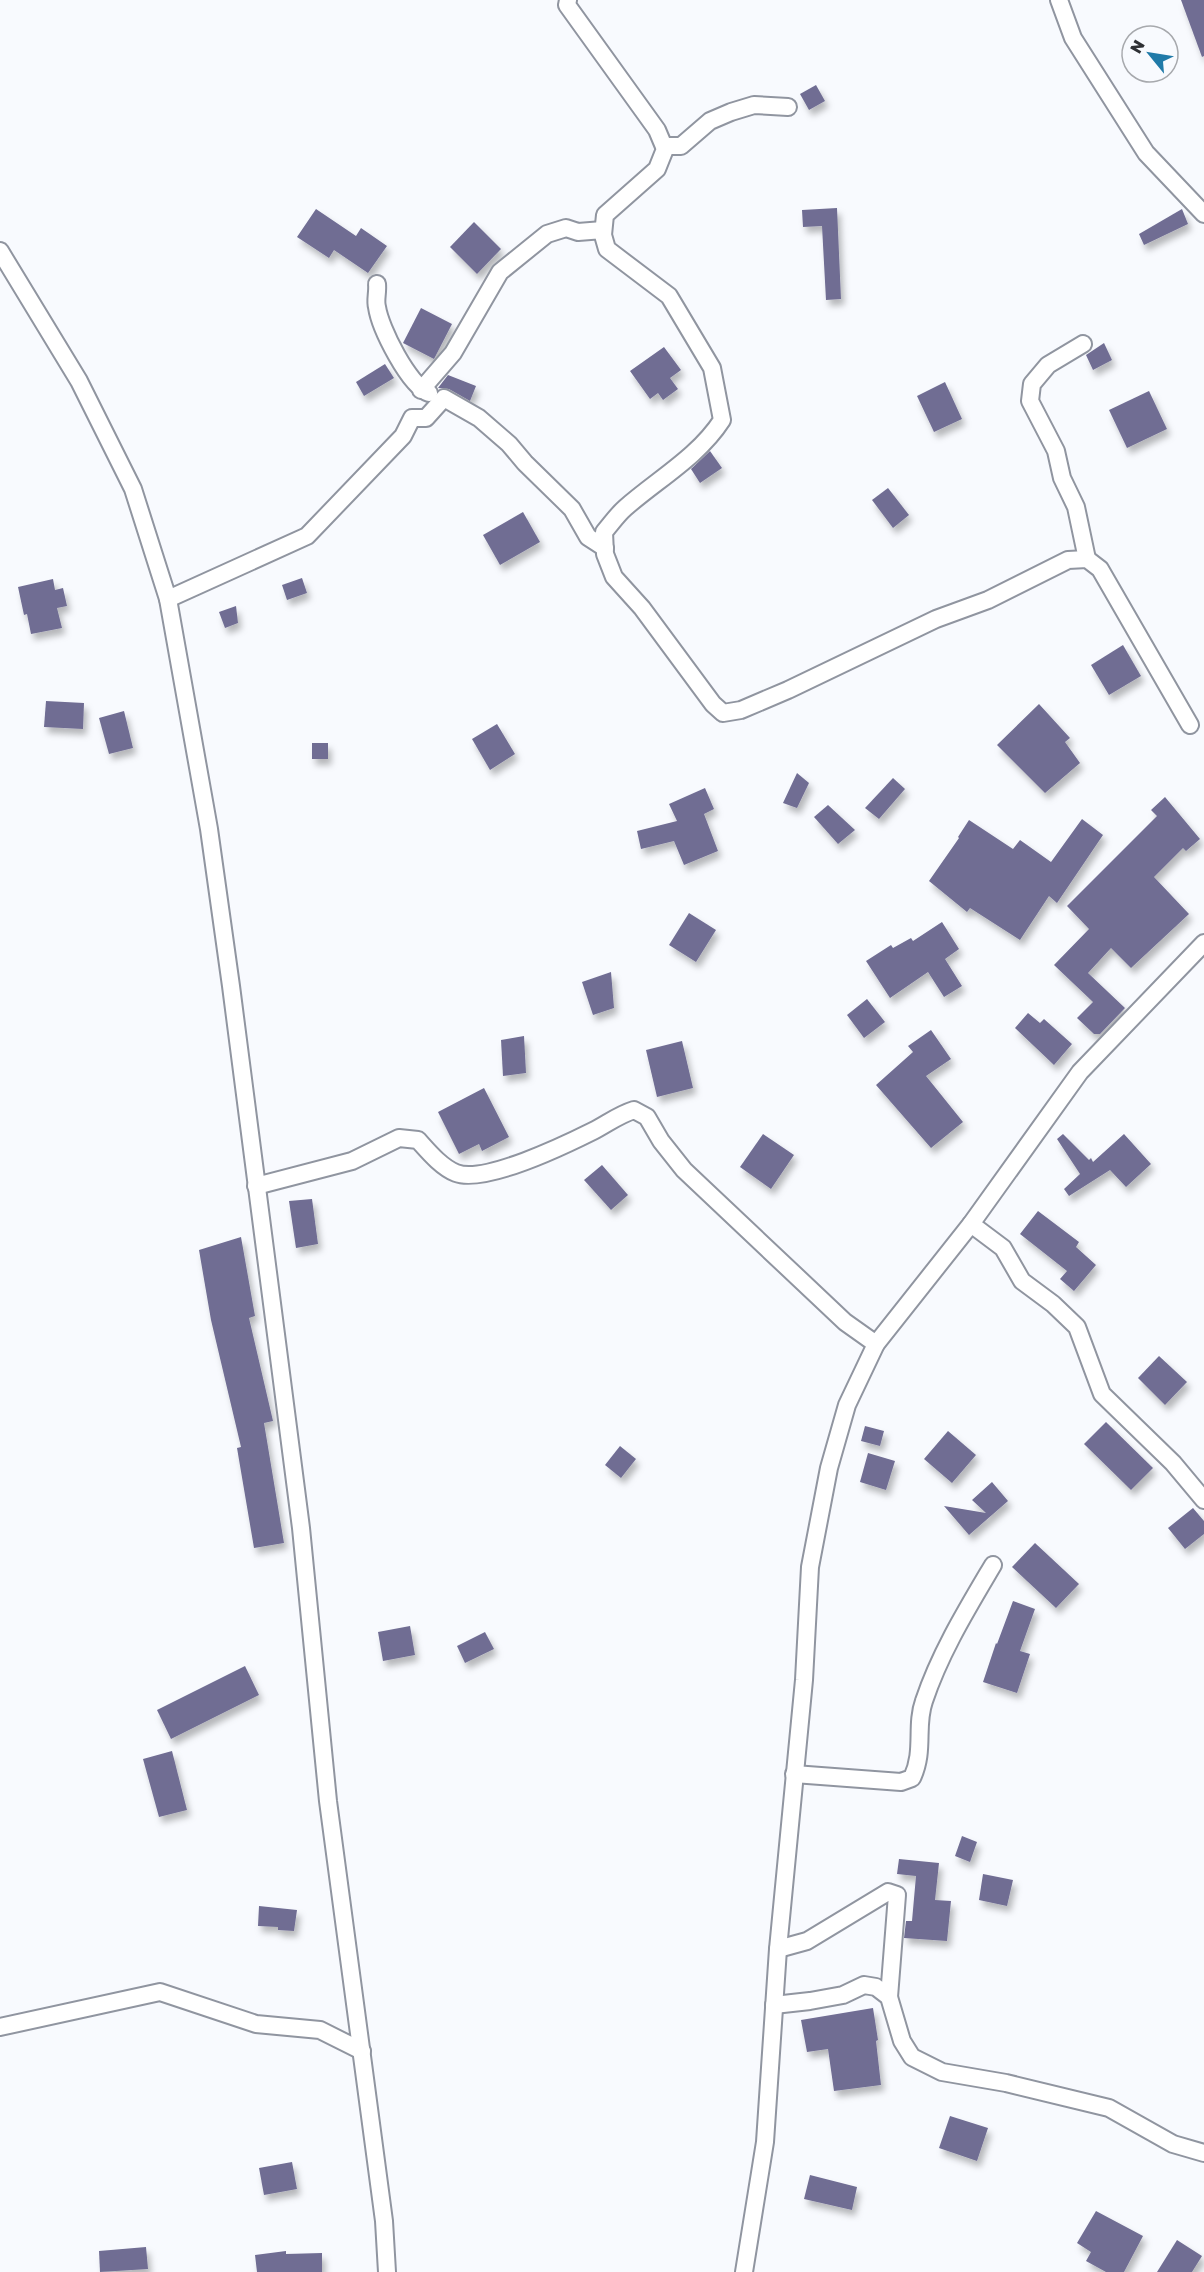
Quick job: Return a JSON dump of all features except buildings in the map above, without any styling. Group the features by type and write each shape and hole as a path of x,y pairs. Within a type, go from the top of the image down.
{"street":[{"path":"567,0 567,5 657,130 665,149 657,169 605,216 603,230 607,249 669,296 712,368 722,420 712,435 696,451 623,509 604,532 605,554 614,577 642,608 713,704 723,713 741,710 936,619 988,600 1068,560 1087,559"},
{"path":"1059,0 1073,38 1146,153 1204,214"},
{"path":"664,146 681,146 710,120 731,112 754,105 788,107"},
{"path":"421,390 453,353 500,272 547,234 566,228 578,231 603,230"},
{"path":"0,251 79,381 133,489 168,599 209,829 301,1528 328,1801 384,2221 387,2272"},
{"path":"377,284 376,306 384,332 397,356 421,390 444,398 479,418 509,444 572,509 588,537 604,548"},
{"path":"1083,344 1048,365 1032,384 1030,401 1056,451 1062,478 1076,507 1087,559 1100,569 1190,725"},
{"path":"168,599 307,536 403,435 412,418 426,418 444,398"},
{"path":"744,2272 765,2142 778,1949 804,1680 810,1567 827,1479 847,1404 876,1344 971,1224 1080,1072 1204,943"},
{"path":"256,1186 352,1161 399,1138 418,1140 435,1158 457,1173 484,1174 529,1159 594,1130 619,1114 634,1110 647,1117 684,1170 845,1322 876,1344"},
{"path":"971,1224 1003,1248 1022,1281 1053,1304 1077,1327 1102,1394 1173,1464 1204,1500"},
{"path":"794,1774 901,1782 912,1778 919,1764 922,1704 948,1644 993,1565"},
{"path":"778,1949 807,1941 888,1892 897,1895 889,1997 902,2041 912,2058 942,2072 1006,2084 1108,2108 1173,2144 1204,2153"},
{"path":"774,2005 843,1995 864,1985 876,1987 889,1997"},
{"path":"0,2027 160,1992 256,2024 320,2030 362,2051"}]}
